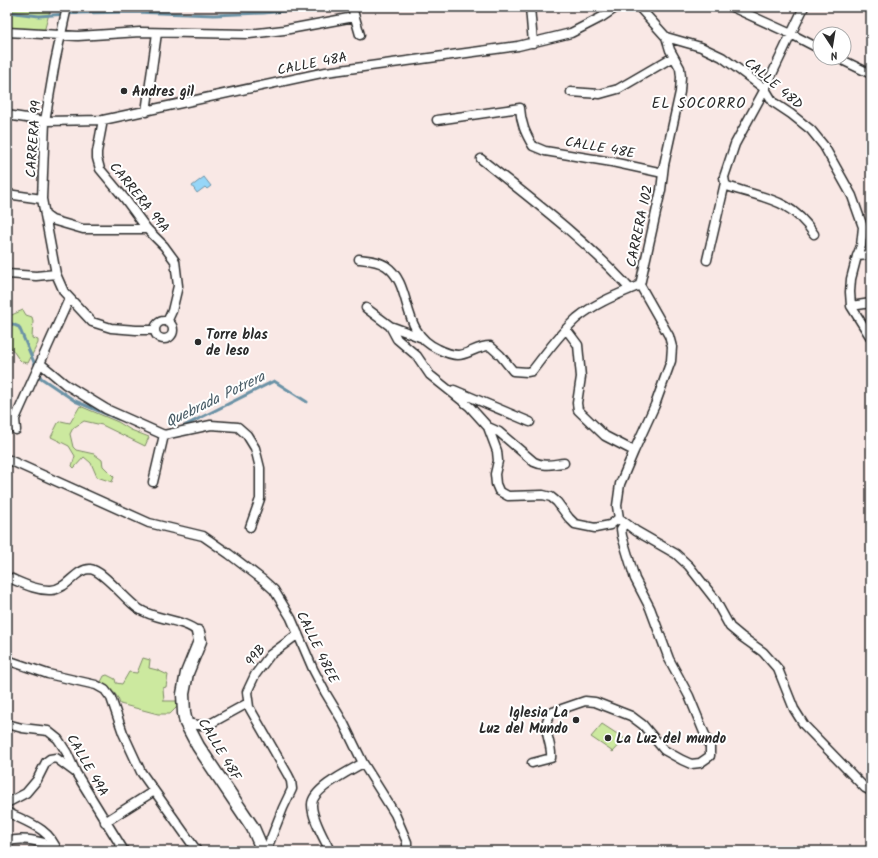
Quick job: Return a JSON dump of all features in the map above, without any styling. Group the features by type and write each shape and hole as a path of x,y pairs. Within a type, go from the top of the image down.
{"street":[{"name":"CARRERA 99","path":"67,7 45,121 42,199 56,274 64,292 69,299 92,322 111,328 155,330"},
{"path":"352,7 360,35"},
{"path":"530,7 532,43"},
{"name":"CALLE 48A","path":"7,115 45,121 103,120 146,112 326,72 532,43 571,33 602,17 617,7"},
{"name":"CARRERA 102","path":"420,337 434,348 446,353 459,355 482,346 490,346 500,355 513,371 527,372 532,370 566,329 585,312 640,285 661,190 663,173 681,88 681,77 680,68 673,57 666,37 639,7"},
{"path":"732,7 812,45"},
{"path":"707,260 725,183 724,177 735,144 765,89 804,7"},
{"path":"7,32 61,33 78,36 119,33 249,34 284,30 354,17"},
{"path":"146,112 156,33"},
{"name":"CALLE 48D","path":"666,37 701,47 722,57 765,89 773,102 811,130 824,146 846,183 857,208 863,227 861,246 850,279 851,306"},
{"path":"571,92 600,94 618,89 673,57"},
{"path":"852,65 871,74"},
{"name":"CALLE 48E","path":"437,120 520,108 525,133 533,146 545,150 663,173"},
{"name":"CARRERA 99A","path":"103,120 98,143 97,158 100,169 147,229 164,246 175,261 178,286 172,311 167,322"},
{"path":"481,159 575,235 630,289"},
{"path":"725,183 727,186 780,202 796,212 808,224 814,234"},
{"path":"7,194 42,199"},
{"path":"45,215 56,222 83,229 147,229"},
{"path":"857,256 871,255"},
{"path":"359,260 374,261 385,265 394,273 400,282 409,314 420,337"},
{"path":"7,274 36,276 56,274"},
{"path":"532,762 551,758 552,751 546,730 546,721 549,716 553,712 585,701 595,702 631,716 643,725 664,750 690,764 700,763 710,756 710,747 689,696 669,659 650,608 635,580 622,536 622,520 617,506 620,484 658,398 671,361 672,347 669,336 640,285"},
{"path":"16,430 11,418 31,384 69,299"},
{"path":"871,303 851,306 871,338"},
{"path":"366,308 390,326 420,337"},
{"path":"161,322 167,322 170,324 172,333 168,338 161,338 156,334 155,330 161,322"},
{"path":"390,326 397,339 417,356 430,375 470,407 488,427 497,451 498,460 495,474 496,484 499,491 508,496 542,495 551,497 558,502 575,524 595,528 610,525 622,520"},
{"path":"566,329 578,345 581,377 577,403 578,410 606,436 634,451"},
{"path":"40,365 65,384 106,409 164,435 211,425 238,427 247,435 255,448 260,468 260,499 250,527"},
{"path":"444,386 530,422"},
{"path":"488,427 499,432 534,462 547,465 564,463"},
{"path":"152,482 164,435"},
{"name":"CALLE 48EE","path":"7,459 70,489 156,526 203,536 229,554 274,590 291,618 313,669 343,722 363,763 395,814 407,842 406,851"},
{"path":"622,520 636,532 676,554 689,566 714,598 730,627 764,652 778,669 794,709 804,725 865,788 871,791"},
{"path":"7,577 36,588 52,590 63,586 79,572 84,570 94,570 104,576 141,611 190,627 198,632"},
{"name":"CALLE 48F","path":"198,632 200,641 187,673 183,694 186,723 198,746 253,828 265,851"},
{"name":"99B","path":"248,703 248,692 255,675 270,655 298,634"},
{"path":"7,660 48,674 91,684 105,690 111,698 123,733 136,762 154,791 197,851"},
{"path":"186,723 208,725 248,703 291,781 292,789 282,808 265,851"},
{"name":"CALLE 49A","path":"7,724 22,728 48,731 55,736 67,753 76,773 124,851"},
{"path":"7,802 26,793 37,780 46,762 50,759 56,758 76,773"},
{"path":"330,851 315,818 312,802 316,794 323,788 363,763"},
{"path":"105,822 154,791"},
{"path":"7,812 44,831 56,848"},
{"path":"7,842 16,839 28,840 56,848"}],"green space":[{"path":"7,7 51,7 43,35 7,30"},
{"path":"23,310 26,315 32,317 32,338 38,340 28,363 22,362 18,358 7,342 7,317"},
{"path":"80,406 149,437 145,446 102,425 84,421 73,428 70,434 73,447 76,450 94,454 102,460 103,466 114,477 112,482 97,477 91,463 84,457 74,468 72,466 75,456 69,446 51,437 58,423 61,421 70,423"},
{"path":"143,658 150,660 149,668 168,675 166,687 163,688 164,701 178,701 179,705 170,714 158,714 120,704 115,694 101,682 104,676 107,675 115,679 116,683 122,684 129,672 137,673"},
{"name":"La Luz del mundo","path":"602,724 625,739 613,752 591,737"}],"water":[{"path":"204,177 211,186 207,189 205,187 197,193 192,186"}],"waterway":[{"path":"7,12 39,16 79,13 133,12 214,15 264,13 323,7"},
{"name":"Quebrada Potrera","path":"7,322 19,327 36,367"},
{"name":"Quebrada Potrera","path":"38,372 41,378 75,401 118,419"},
{"name":"Quebrada Potrera","path":"180,428 274,381 307,402"}],"place":[{"name":"Andres gil","path":"124,91"},
{"name":"Torre blas de leso","path":"198,342"},
{"name":"Iglesia La Luz del Mundo","path":"576,720"},
{"name":"La Luz del mundo","path":"608,738"}],"district":[{"name":"EL SOCORRO","path":"699,103"}]}
